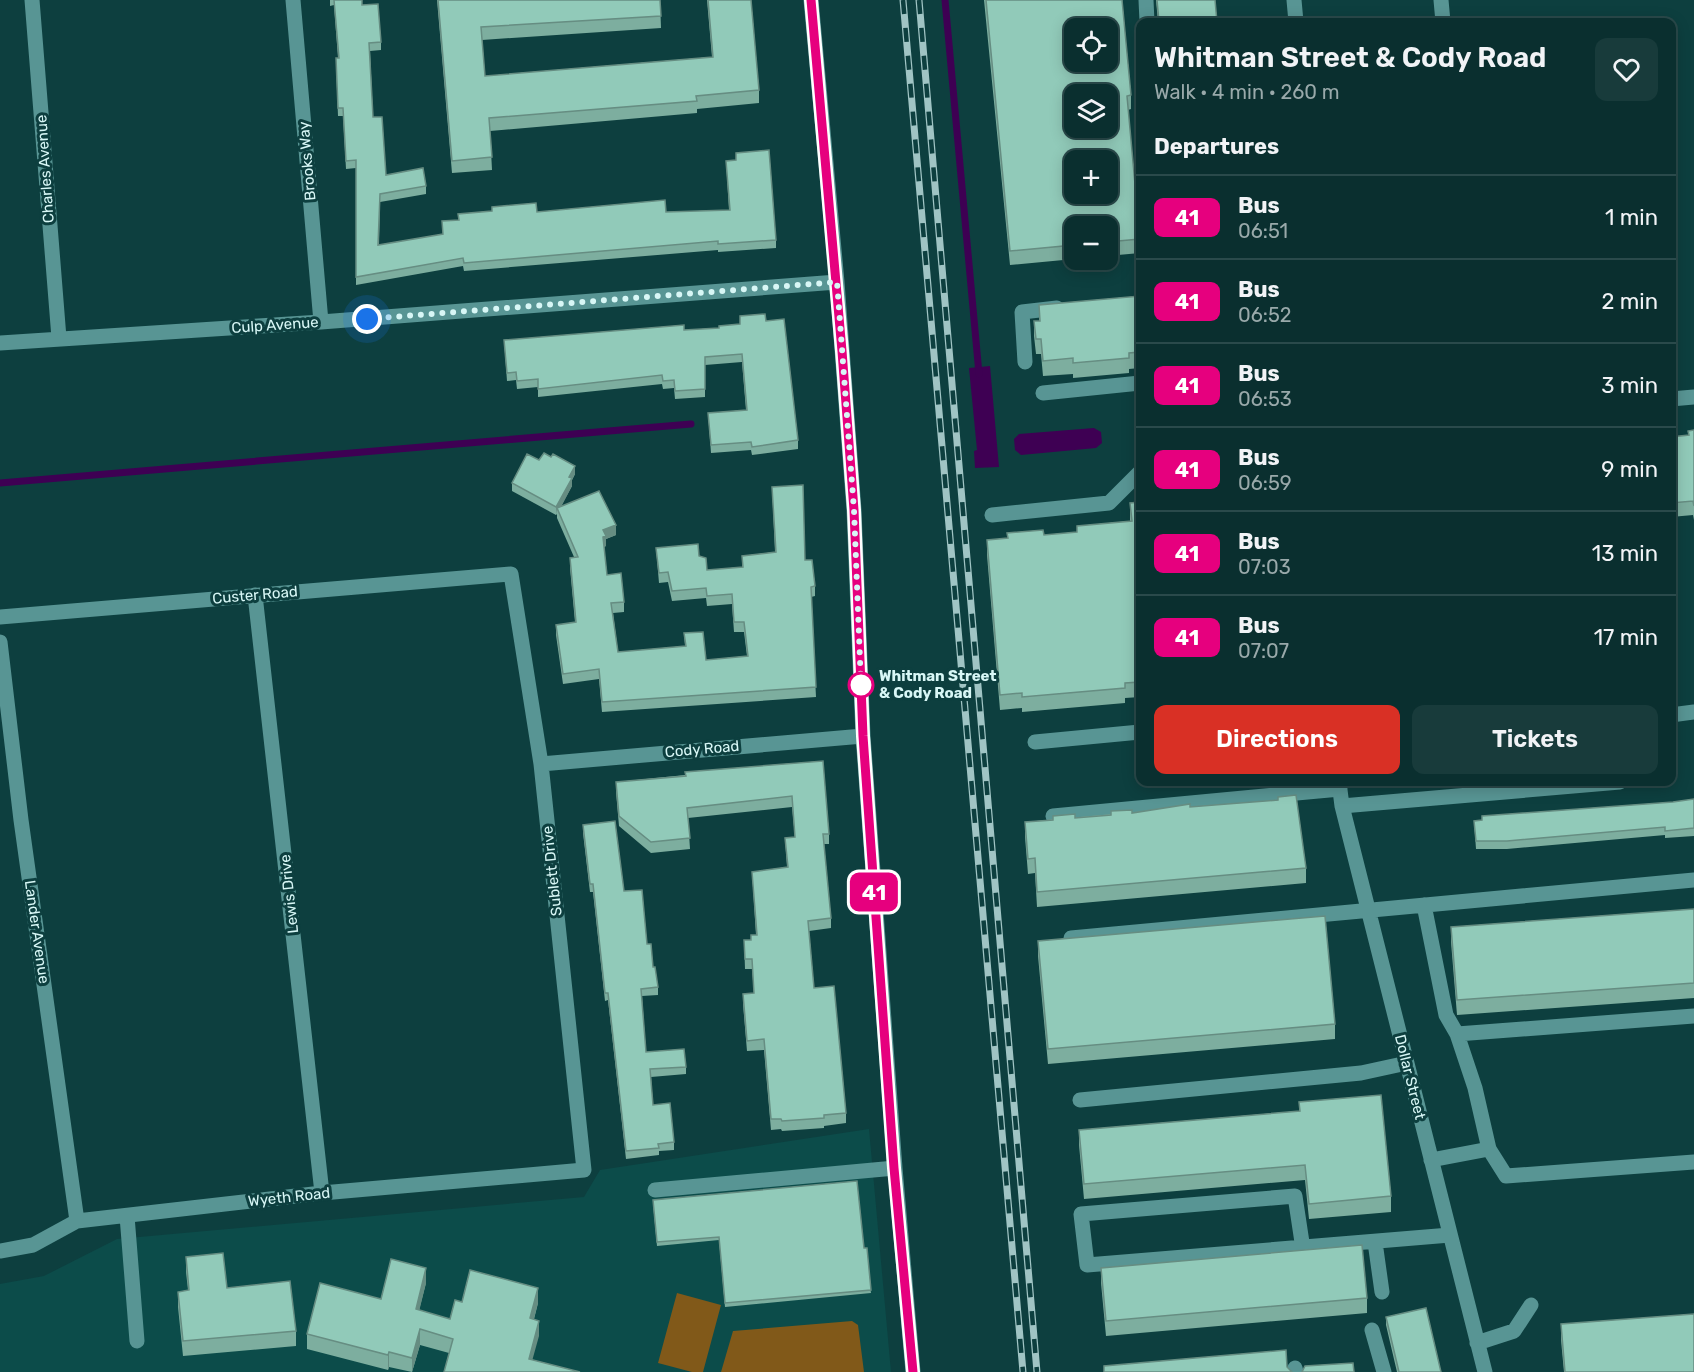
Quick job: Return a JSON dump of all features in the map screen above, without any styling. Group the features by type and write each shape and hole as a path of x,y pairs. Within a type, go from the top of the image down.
{"street":[{"name":"Charles Avenue","path":"32,0 59,338"},
{"name":"Brooks Way","path":"293,0 321,322"},
{"path":"811,0 837,282 854,510 863,736 894,1168 914,1372"},
{"path":"1146,0 1147,18"},
{"path":"1294,0 1296,18"},
{"path":"1441,0 1443,18"},
{"name":"Culp Avenue","path":"0,343 321,322 837,282"},
{"path":"1025,362 1022,312 1069,307"},
{"path":"1043,393 1136,383"},
{"path":"1676,399 1694,397"},
{"path":"992,516 1109,503 1136,476"},
{"name":"Custer Road","path":"0,617 510,574"},
{"name":"Sublett Drive","path":"510,574 541,764 584,1170"},
{"name":"Lewis Drive","path":"255,595 322,1193"},
{"name":"Lander Avenue","path":"0,642 21,820 77,1221"},
{"path":"1676,714 1694,712"},
{"path":"1035,742 1136,732"},
{"name":"Cody Road","path":"541,764 863,736"},
{"path":"1053,816 1331,786"},
{"name":"Dollar Street","path":"1340,786 1341,806 1485,1372"},
{"path":"1341,806 1574,786"},
{"path":"1071,938 1694,880"},
{"path":"1424,905 1446,1015 1456,1034 1475,1088 1489,1149 1506,1176 1694,1162"},
{"path":"1456,1034 1694,1016"},
{"path":"1080,1100 1360,1073 1407,1063"},
{"path":"1431,1160 1489,1149"},
{"path":"655,1190 894,1168"},
{"name":"Wyeth Road","path":"0,1251 33,1245 77,1221 322,1193 584,1170"},
{"path":"1303,1249 1294,1196 1081,1214 1087,1264 1303,1249 1450,1235"},
{"path":"127,1216 137,1341"},
{"path":"1375,1242 1382,1292"},
{"path":"1477,1343 1514,1331 1531,1305"},
{"path":"1372,1330 1384,1372"}],"shaded area":[{"path":"990,366 999,467 975,468 974,451 977,450 969,368"},
{"path":"1094,428 1101,432 1102,443 1096,448 1021,455 1015,450 1014,439 1019,434"},
{"path":"869,1129 891,1372 0,1372 0,1284 44,1276 117,1239 584,1197 600,1170"},
{"path":"677,1293 721,1305 703,1372 692,1372 658,1363"},
{"path":"852,1321 858,1325 864,1372 721,1372 733,1331"}],"building":[{"path":"334,0 362,0 362,5 378,4 381,42 369,43 373,117 382,117 386,175 423,168 426,186 380,194 378,245 443,234 442,221 459,220 458,214 492,211 492,207 536,203 537,212 665,200 666,212 730,210 726,161 736,160 736,153 769,150 776,240 718,244 718,241 464,263 463,258 356,277 356,160 346,161 343,108 338,108 336,58 339,58"},
{"path":"438,0 660,0 661,16 481,27 485,76 713,57 708,0 751,0 759,90 696,96 697,101 489,118 492,157 452,161"},
{"path":"986,0 1122,0 1131,95 1127,96 1136,195 1136,239 1118,241 1118,216 1064,216 1064,246 1010,251"},
{"path":"1157,0 1215,0 1217,18 1159,18"},
{"path":"1136,296 1136,352 1129,353 1129,358 1073,363 1073,358 1043,361 1041,339 1036,339 1034,321 1040,321 1039,305"},
{"path":"765,314 766,321 784,319 798,440 752,447 751,442 711,445 708,413 747,410 742,354 705,357 705,389 675,391 674,380 663,381 662,375 538,389 538,379 517,381 516,372 507,373 504,340 684,325 684,330 719,328 719,326 740,324 740,316"},
{"path":"1694,430 1694,506 1693,501 1676,503 1676,436 1689,435 1688,431"},
{"path":"544,453 551,457 553,454 575,466 569,477 572,478 556,507 512,483 527,454 539,460"},
{"path":"803,485 805,560 812,560 815,586 811,587 816,687 602,702 599,669 563,674 556,625 576,622 570,558 578,557 557,508 599,491 616,525 603,530 606,536 603,537 607,575 621,573 624,602 611,603 618,652 686,646 684,633 703,632 706,660 748,656 744,622 734,622 732,594 707,596 706,588 672,591 668,572 659,573 656,548 698,544 699,556 706,558 707,570 743,567 742,556 776,552 772,487"},
{"path":"1136,502 1136,682 1125,683 1125,688 1022,697 1022,693 1000,695 987,540 1008,538 1007,533 1043,530 1044,535 1077,532 1077,526 1132,521 1130,503"},
{"path":"823,761 829,834 823,834 831,918 808,921 814,988 834,986 846,1113 824,1115 824,1118 782,1121 771,1119 764,1039 747,1041 743,994 754,993 752,959 745,959 744,940 751,940 751,935 757,935 752,872 788,867 785,838 795,837 792,796 687,808 690,838 651,842 619,816 616,782 686,776 685,772"},
{"path":"1296,795 1306,868 1037,892 1035,858 1028,859 1025,822 1053,820 1053,816 1075,814 1075,818 1111,815 1111,811 1132,810 1132,813 1190,804 1190,807 1278,800 1278,797"},
{"path":"1694,799 1694,828 1665,831 1665,827 1507,841 1476,841 1474,821 1482,820 1482,816"},
{"path":"615,821 624,891 642,890 647,944 651,944 658,987 641,989 646,1052 684,1049 686,1067 650,1069 653,1105 670,1103 674,1142 658,1144 659,1148 626,1151 608,993 605,993 593,884 590,884 583,825"},
{"path":"1694,909 1694,983 1457,1000 1451,927"},
{"path":"1325,916 1335,1024 1048,1049 1038,941"},
{"path":"1381,1095 1391,1196 1309,1204 1305,1165 1084,1184 1079,1130 1300,1111 1299,1102"},
{"path":"857,1181 871,1290 725,1303 719,1237 657,1242 653,1200"},
{"path":"1362,1245 1367,1298 1106,1321 1101,1268"},
{"path":"223,1253 227,1288 290,1281 296,1331 183,1341 178,1292 189,1290 186,1257"},
{"path":"391,1259 426,1268 416,1309 450,1319 455,1300 462,1302 470,1270 538,1288 530,1318 539,1321 529,1359 580,1372 444,1372 453,1339 420,1329 412,1358 389,1352 388,1355 307,1334 320,1283 381,1299"},
{"path":"1426,1308 1441,1372 1399,1372 1386,1317"},
{"path":"1694,1314 1694,1372 1565,1372 1561,1324"},
{"path":"1286,1350 1287,1367 1292,1372 1104,1372 1104,1366"},
{"path":"1353,1363 1354,1372 1302,1372 1305,1366"}],"waterway":[{"path":"945,0 979,374"},
{"path":"0,483 691,424"}],"railway":[{"path":"903,0 1023,1372"},
{"path":"919,0 1037,1372"}],"bus line":[{"name":"41","path":"811,0 837,282 854,510 863,736 894,1168 913,1372"}],"place":[{"name":"Whitman Street & Cody Road","path":"861,685"}],"route":[{"path":"367,319 837,282 854,510 861,685"}]}
